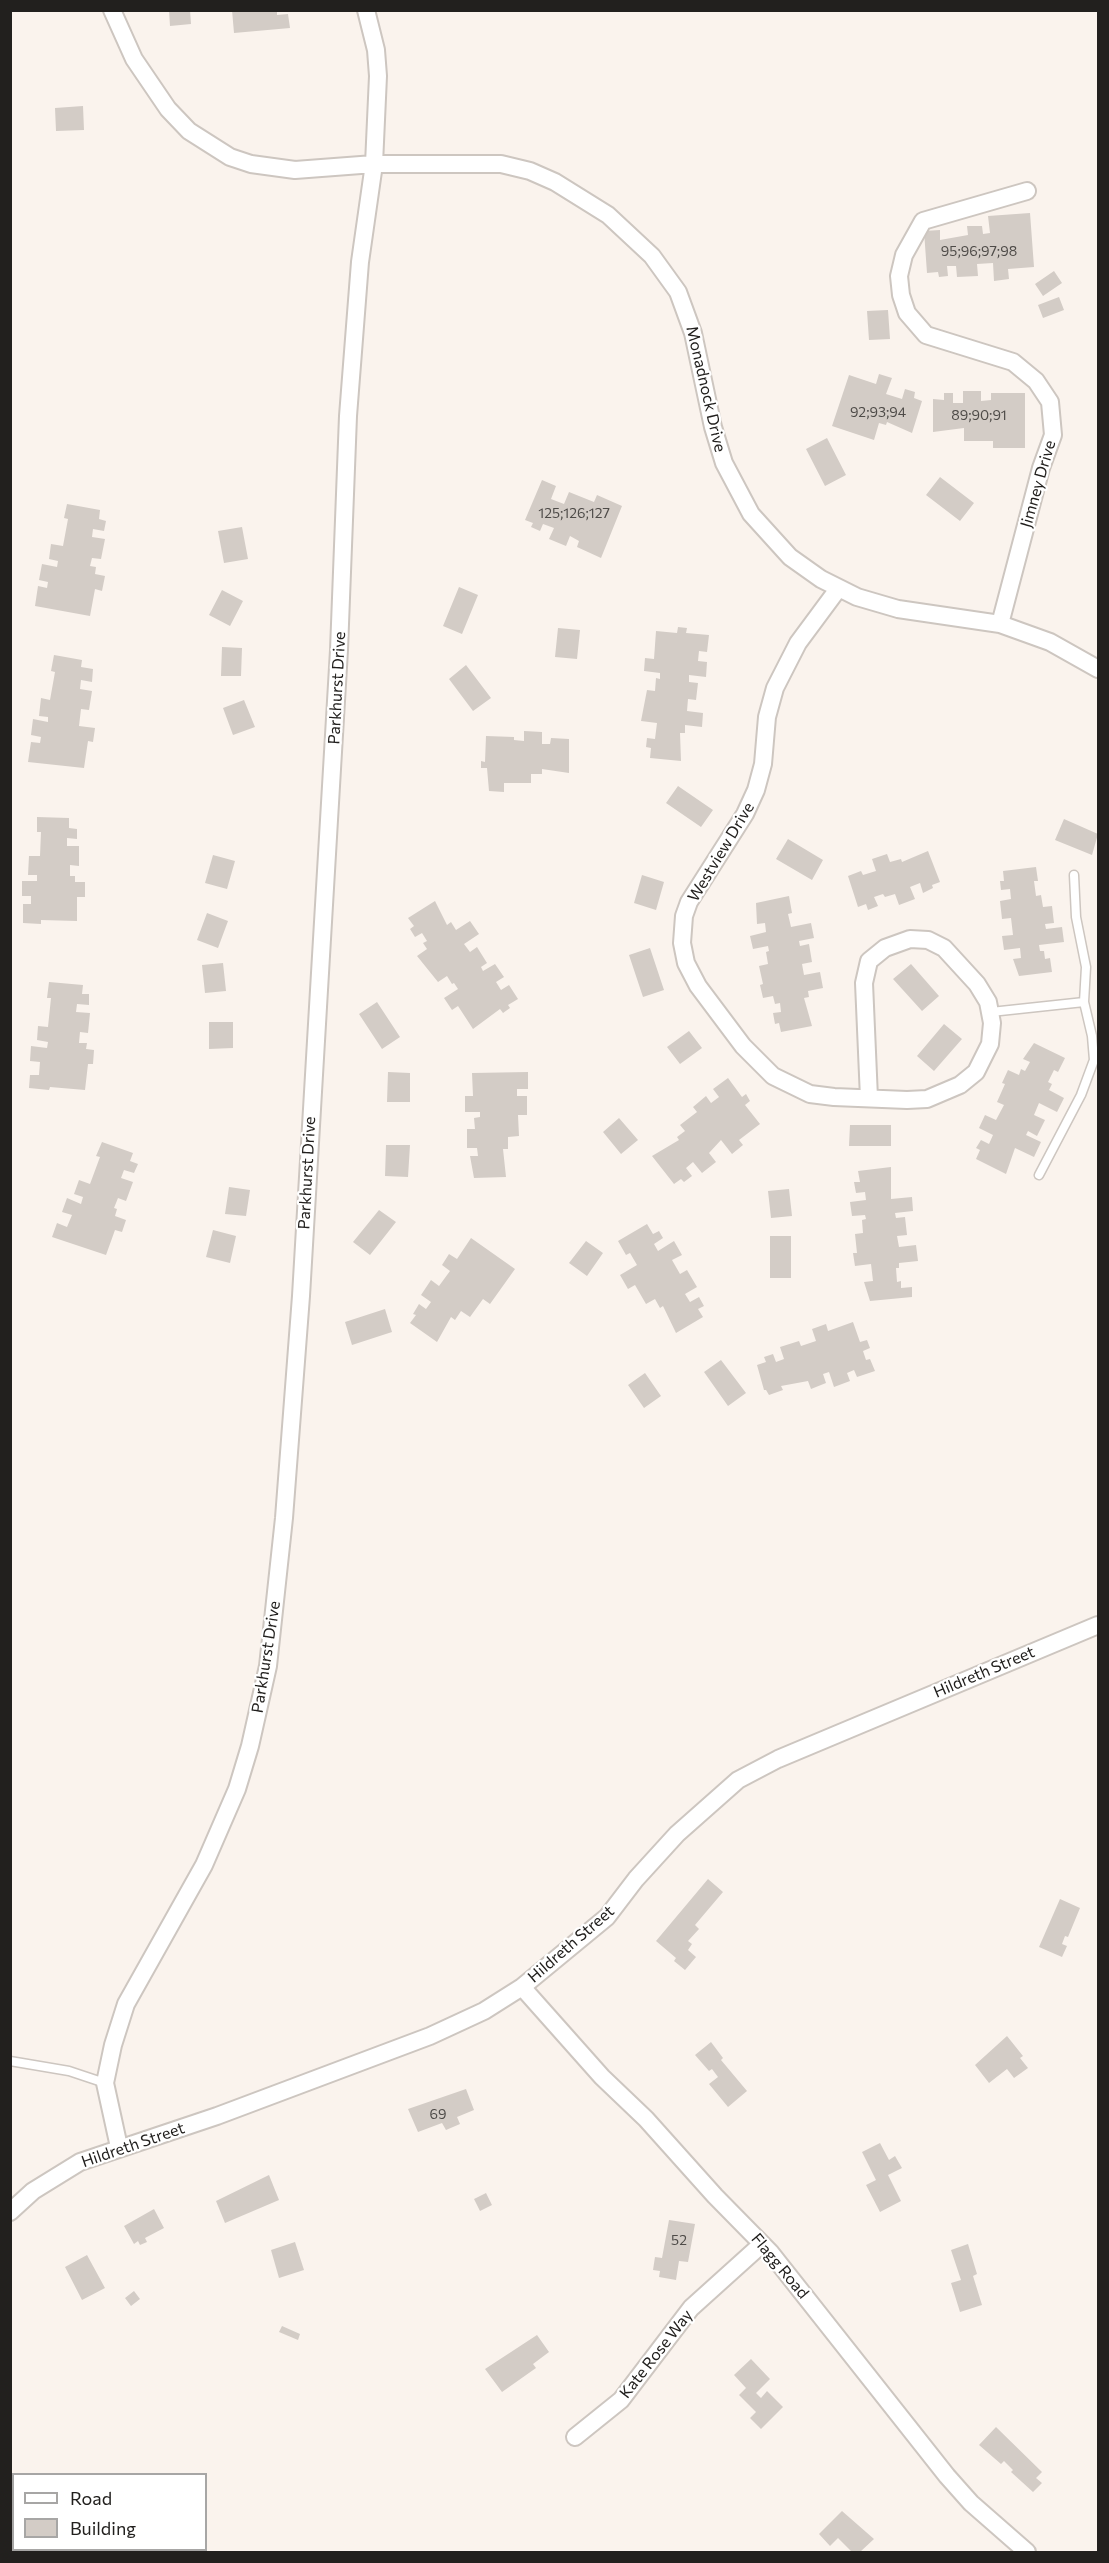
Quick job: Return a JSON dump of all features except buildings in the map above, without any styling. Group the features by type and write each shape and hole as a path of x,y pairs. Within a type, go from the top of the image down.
{"street":[{"name":"Monadnock Drive","path":"112,10 134,59 168,110 189,131 209,146 230,157 272,168 295,170 374,164 474,162 501,164 530,171 582,197 632,236 667,274 687,312 718,446 741,498 763,529 790,556 838,589 898,609 1000,624 1050,642 1098,669"},
{"path":"366,10 376,50 378,76 374,164"},
{"name":"Parkhurst Drive","path":"119,2147 105,2083 112,2045 126,2004 204,1865 237,1789 250,1746 268,1666 284,1518 301,1296 309,1126 338,662 348,416 360,262 374,164"},
{"name":"Jimney Drive","path":"1000,624 1041,468 1053,435 1050,402 1036,381 1013,362 926,335 907,313 901,296 899,276 904,255 923,221 941,213 1027,191"},
{"name":"Westview Drive","path":"838,589 798,643 775,688 767,717 763,764 756,790 745,814 689,902 684,916 682,943 686,963 698,986 743,1046 773,1076 810,1094 869,1098 927,1099 960,1085 976,1072 987,1054 992,1034 991,1012 977,984 951,954 936,944 910,939 892,944 877,953 866,968 864,983 869,1098"},
{"name":"Hildreth Street","path":"10,2212 33,2191 80,2162 119,2147 218,2116 430,2036 484,2011 522,1987 607,1917 636,1879 677,1834 738,1780 778,1759 1098,1624"},
{"name":"Flagg Road","path":"522,1987 568,2041 646,2119 762,2244 971,2503 1027,2553"},
{"name":"Kate Rose Way","path":"575,2437 621,2400 691,2308 762,2244"}],"lane":[{"path":"1039,1175 1081,1095 1094,1060 1092,1036 1084,1002 1086,967 1076,917 1074,875"},
{"path":"991,1012 1084,1002"},
{"path":"10,2061 69,2071 105,2083"}]}
